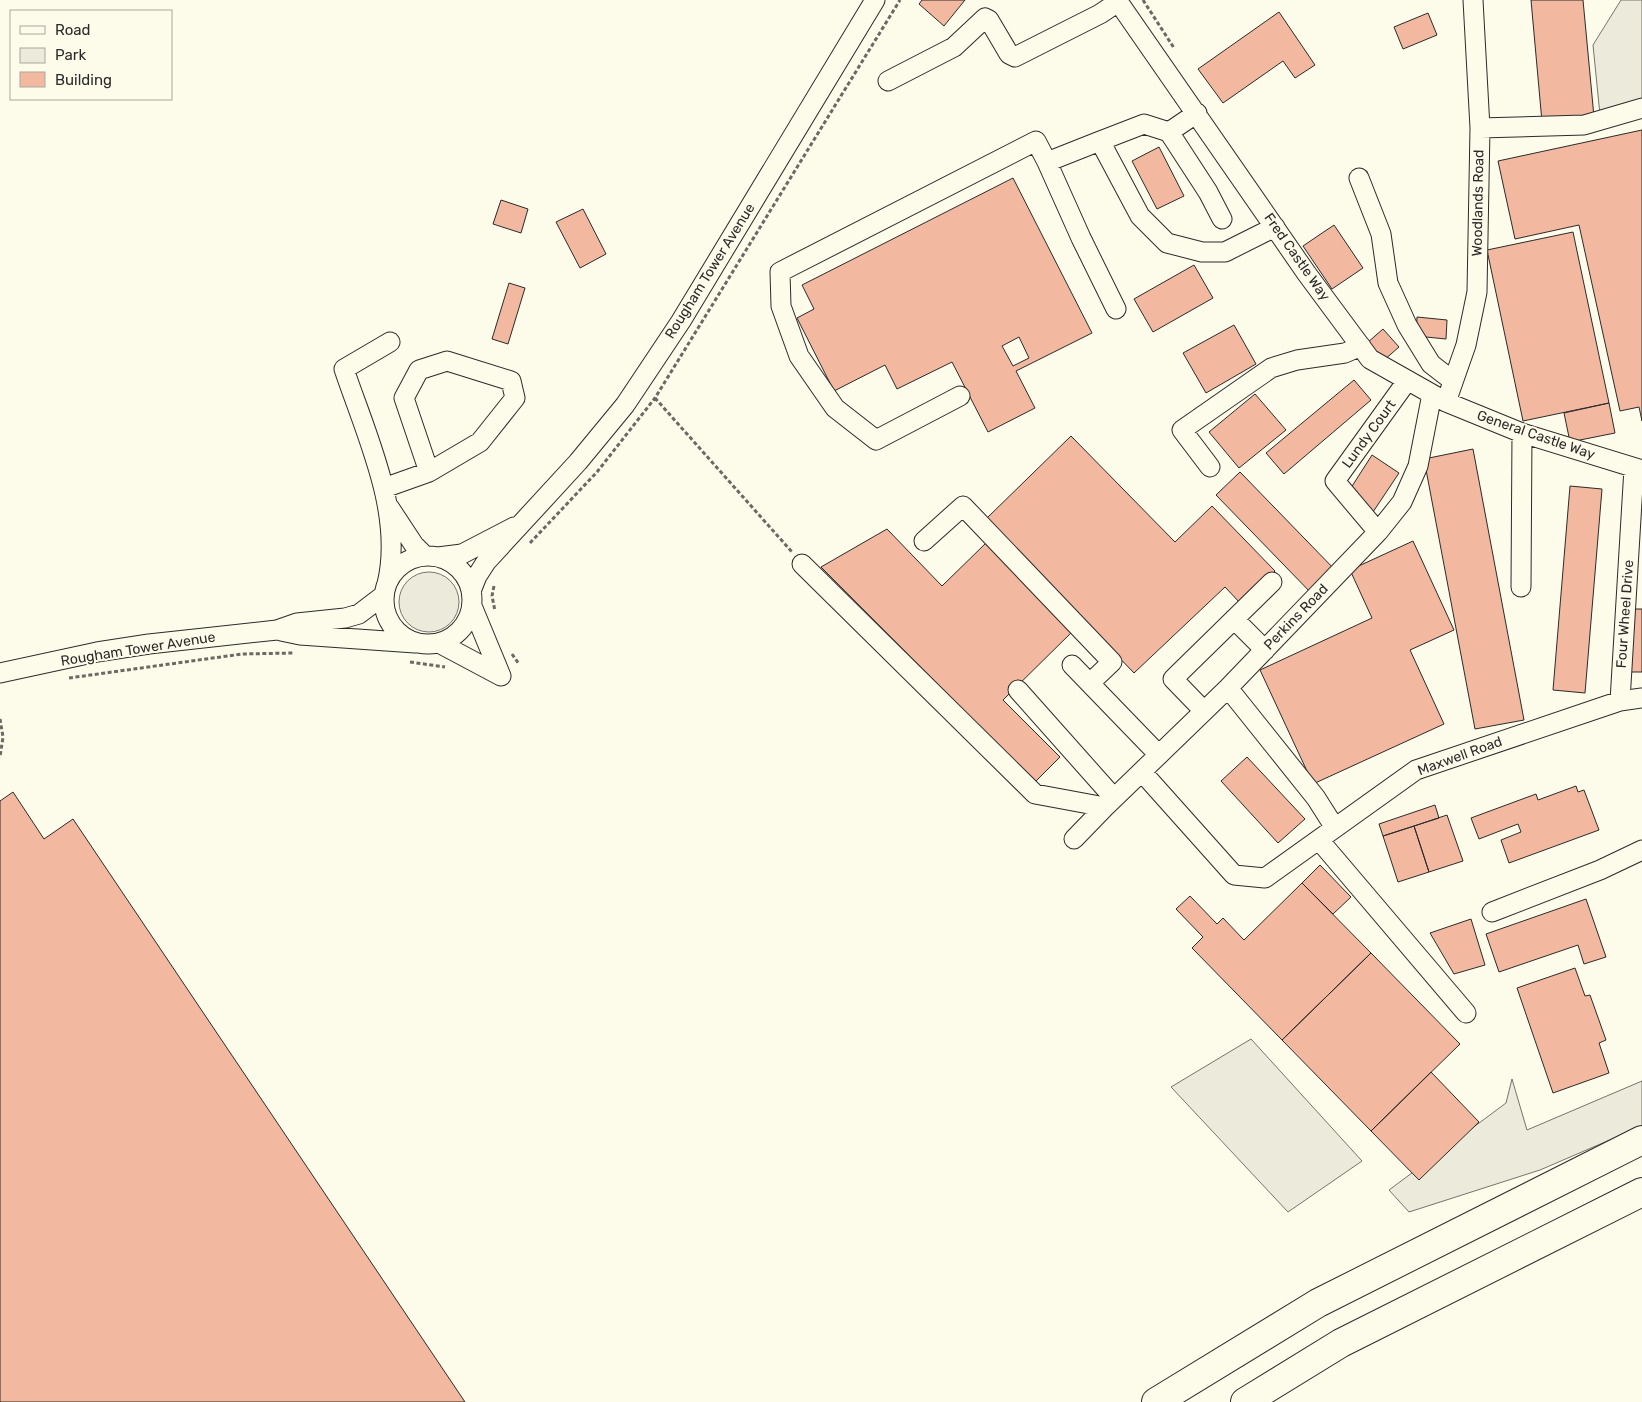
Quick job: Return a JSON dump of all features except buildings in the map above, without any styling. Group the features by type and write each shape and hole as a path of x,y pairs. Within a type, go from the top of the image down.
{"highway":[{"path":"1156,1402 1318,1302 1642,1140"},
{"path":"1246,1402 1341,1343 1642,1192"}],"street":[{"name":"Rougham Tower Avenue","path":"472,599 477,576 486,562 509,540 520,524 578,462 630,398 681,321 875,0"},
{"name":"Woodlands Road","path":"1439,398 1453,381 1466,345 1476,292 1480,128 1473,0"},
{"path":"888,81 954,47 985,18 989,20 1009,54 1015,57 1100,14 1118,1"},
{"name":"Fred Castle Way","path":"1118,1 1183,97 1197,113 1275,227 1370,359 1439,398"},
{"path":"1480,128 1584,125 1642,108"},
{"path":"1169,132 1197,113"},
{"path":"1047,162 1144,124 1169,132 1208,192 1222,219"},
{"path":"960,396 876,440 835,408 799,356 781,306 780,272 1036,142 1116,309"},
{"path":"1100,142 1140,216 1167,243 1202,252 1225,252 1275,227"},
{"path":"1359,178 1381,234 1388,283 1407,325 1431,364 1453,381"},
{"path":"390,342 344,369 386,497 414,545 432,557 450,562 460,569 467,580 472,599 501,676 439,643"},
{"path":"1210,467 1182,430 1271,368 1297,360 1345,353 1361,346"},
{"path":"386,497 429,472 480,442 515,398 511,381 447,361 419,370 404,398 429,472"},
{"name":"Lundy Court","path":"1378,532 1335,481 1407,381"},
{"name":"General Castle Way","path":"1439,398 1522,432 1638,469"},
{"name":"Perkins Road","path":"1074,838 1228,688 1378,532 1402,502 1418,466 1439,398"},
{"path":"1521,587 1522,432"},
{"name":"Four Wheel Drive","path":"1620,701 1638,469"},
{"path":"386,497 391,560 385,608 392,625 406,638 418,643 439,643 451,638 461,630 468,618 472,599"},
{"path":"924,540 963,506 1112,662 1090,683"},
{"name":"Rougham Tower Avenue","path":"432,557 462,554 520,524"},
{"path":"386,590 394,573 402,565 413,559 432,557"},
{"path":"802,564 1035,794 1110,802"},
{"path":"1204,711 1173,679 1272,582"},
{"name":"Rougham Tower Avenue","path":"0,673 140,646 277,630 297,623 345,618 359,614 386,590"},
{"path":"1234,619 1265,650"},
{"name":"Rougham Tower Avenue","path":"277,630 300,635 418,643"},
{"path":"1072,665 1159,756"},
{"path":"1228,688 1316,798 1335,828"},
{"path":"1018,690 1110,802"},
{"name":"Maxwell Road","path":"1142,772 1234,875 1265,878 1416,770 1620,701 1642,698"},
{"path":"1319,840 1466,1013"},
{"path":"1492,912 1600,870 1642,849"}],"path":[{"path":"656,398 802,564"},
{"path":"66,678 242,654 303,654"},
{"path":"404,661 453,670"},
{"path":"0,719 3,737 0,757"}],"green space":[{"path":"1621,0 1642,0 1642,113 1601,125 1593,45"},
{"path":"429,572 446,577 454,585 459,602 454,619 446,627 429,632 412,627 404,619 399,602 404,585 412,577"},
{"path":"1251,1039 1362,1161 1288,1212 1171,1087"},
{"path":"1512,1079 1527,1130 1642,1081 1642,1126 1540,1170 1409,1212 1389,1190 1506,1103"}]}
